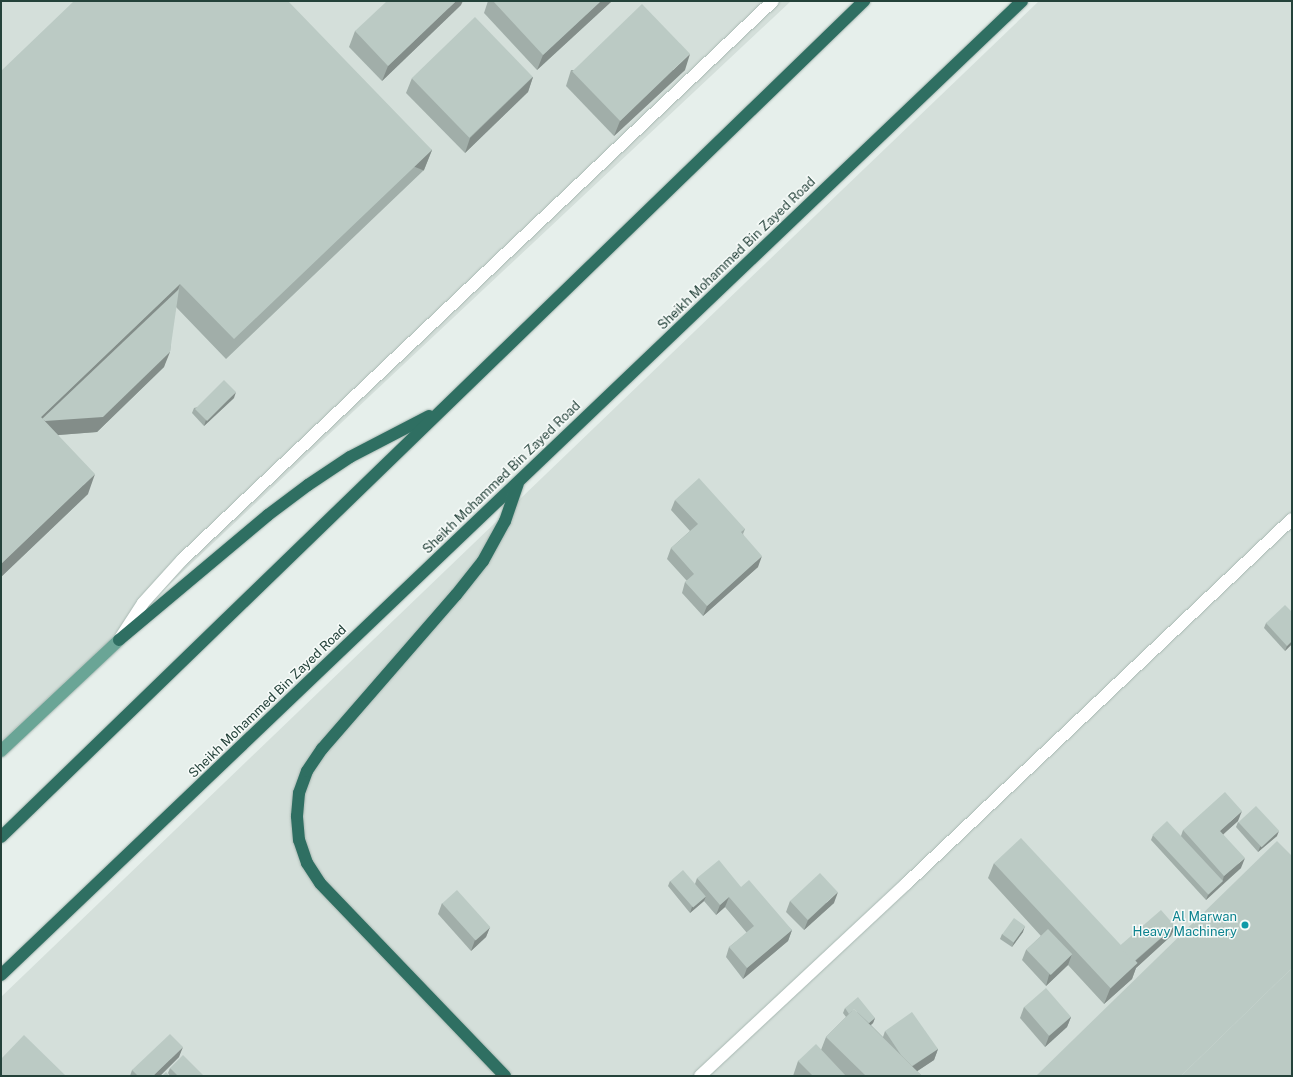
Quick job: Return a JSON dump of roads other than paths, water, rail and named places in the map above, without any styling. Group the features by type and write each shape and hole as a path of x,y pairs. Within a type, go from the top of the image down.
{"highway":[{"path":"1,837 439,411 864,1"},
{"name":"Sheikh Mohammed Bin Zayed Road","path":"1,975 1022,1"},
{"path":"119,640 268,515 308,485 350,457 394,432 439,411"},
{"path":"505,1076 320,883 305,857 299,840 297,816 299,793 311,766 322,749 456,595 483,560 505,521 520,480"}],"main road":[{"path":"1,751 119,640"}],"street":[{"path":"119,640 143,604 158,585 182,560 773,1"},
{"path":"700,1076 906,884 1292,519"}],"place":[{"name":"Al Marwan Heavy Machinery","path":"1245,925"}]}
